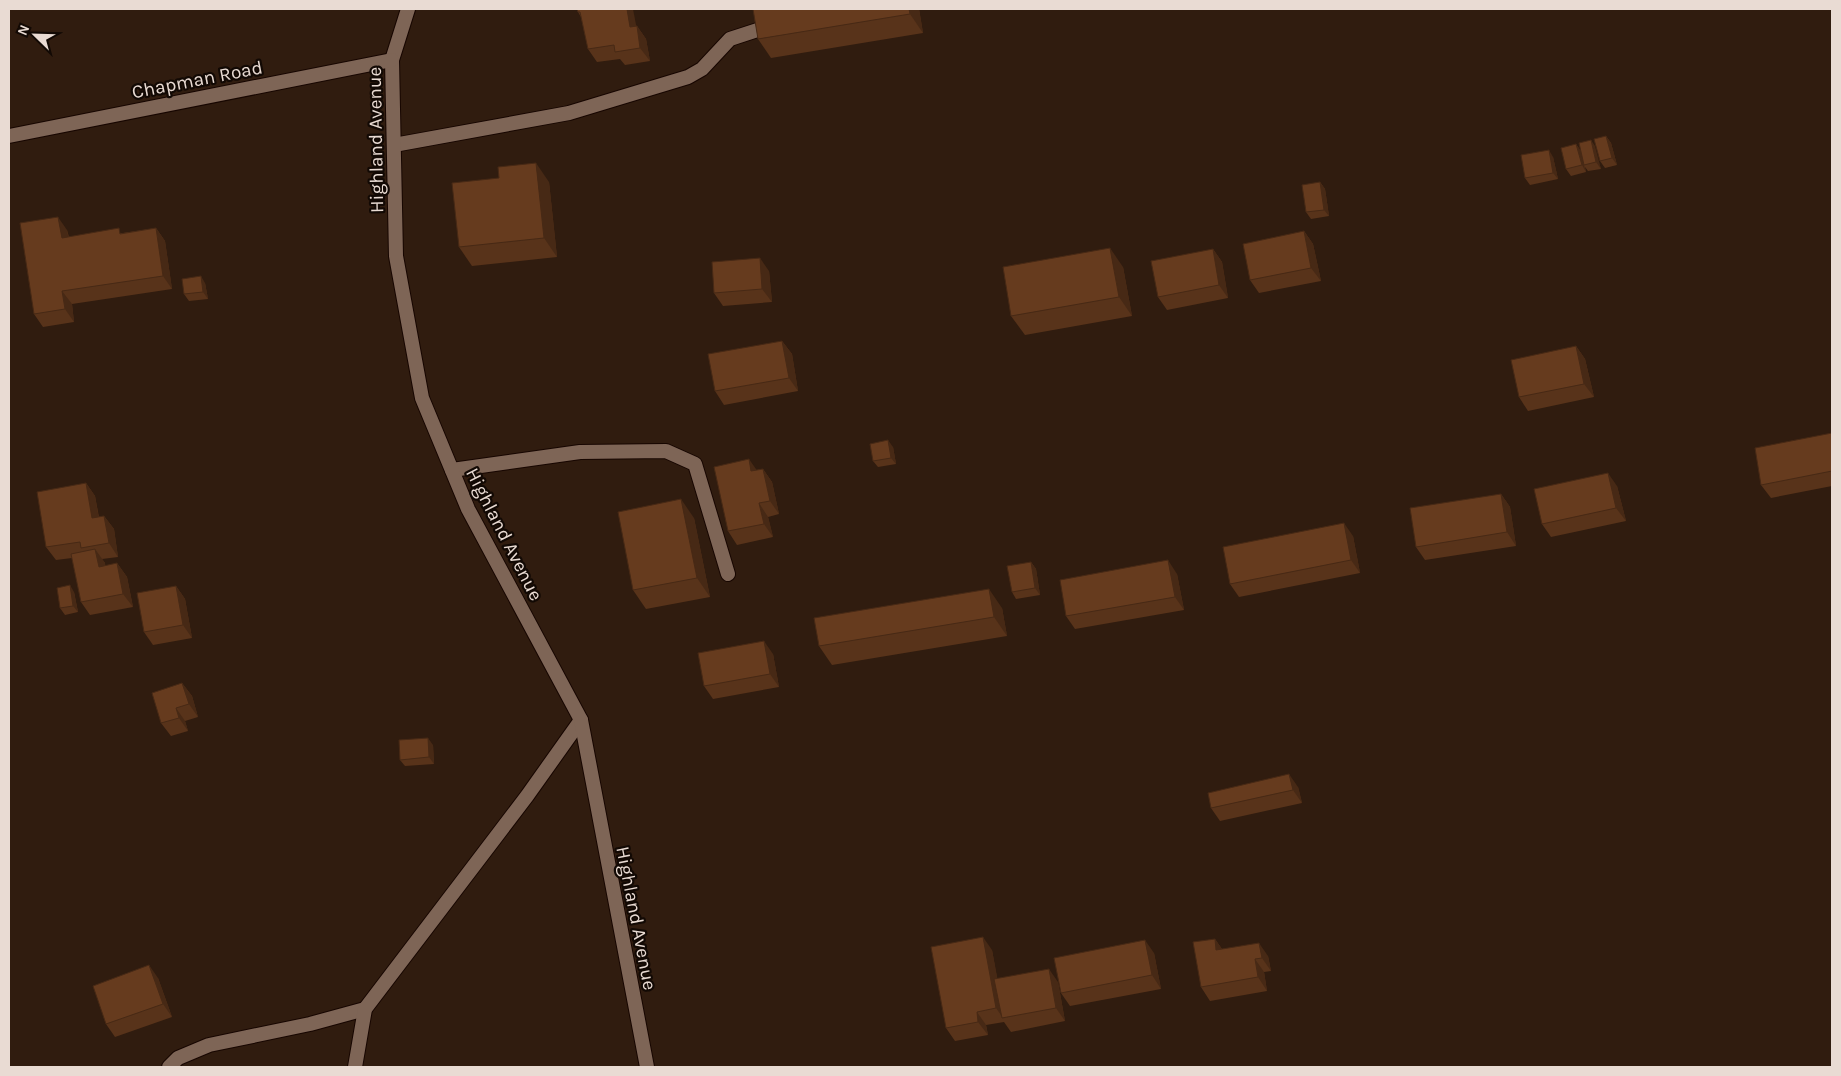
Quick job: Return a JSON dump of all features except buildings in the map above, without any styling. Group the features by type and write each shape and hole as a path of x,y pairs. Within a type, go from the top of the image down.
{"street":[{"name":"Highland Avenue","path":"408,9 392,60 396,256 422,398 468,509 581,720 647,1067"},
{"path":"394,145 569,113 688,77 702,69 730,39 783,22"},
{"name":"Chapman Road","path":"9,136 392,60"},
{"path":"452,470 580,452 666,452 695,464 728,574"},
{"path":"354,1067 365,1009 527,796 581,720"},
{"path":"169,1067 178,1058 210,1045 310,1024 365,1009"}]}
